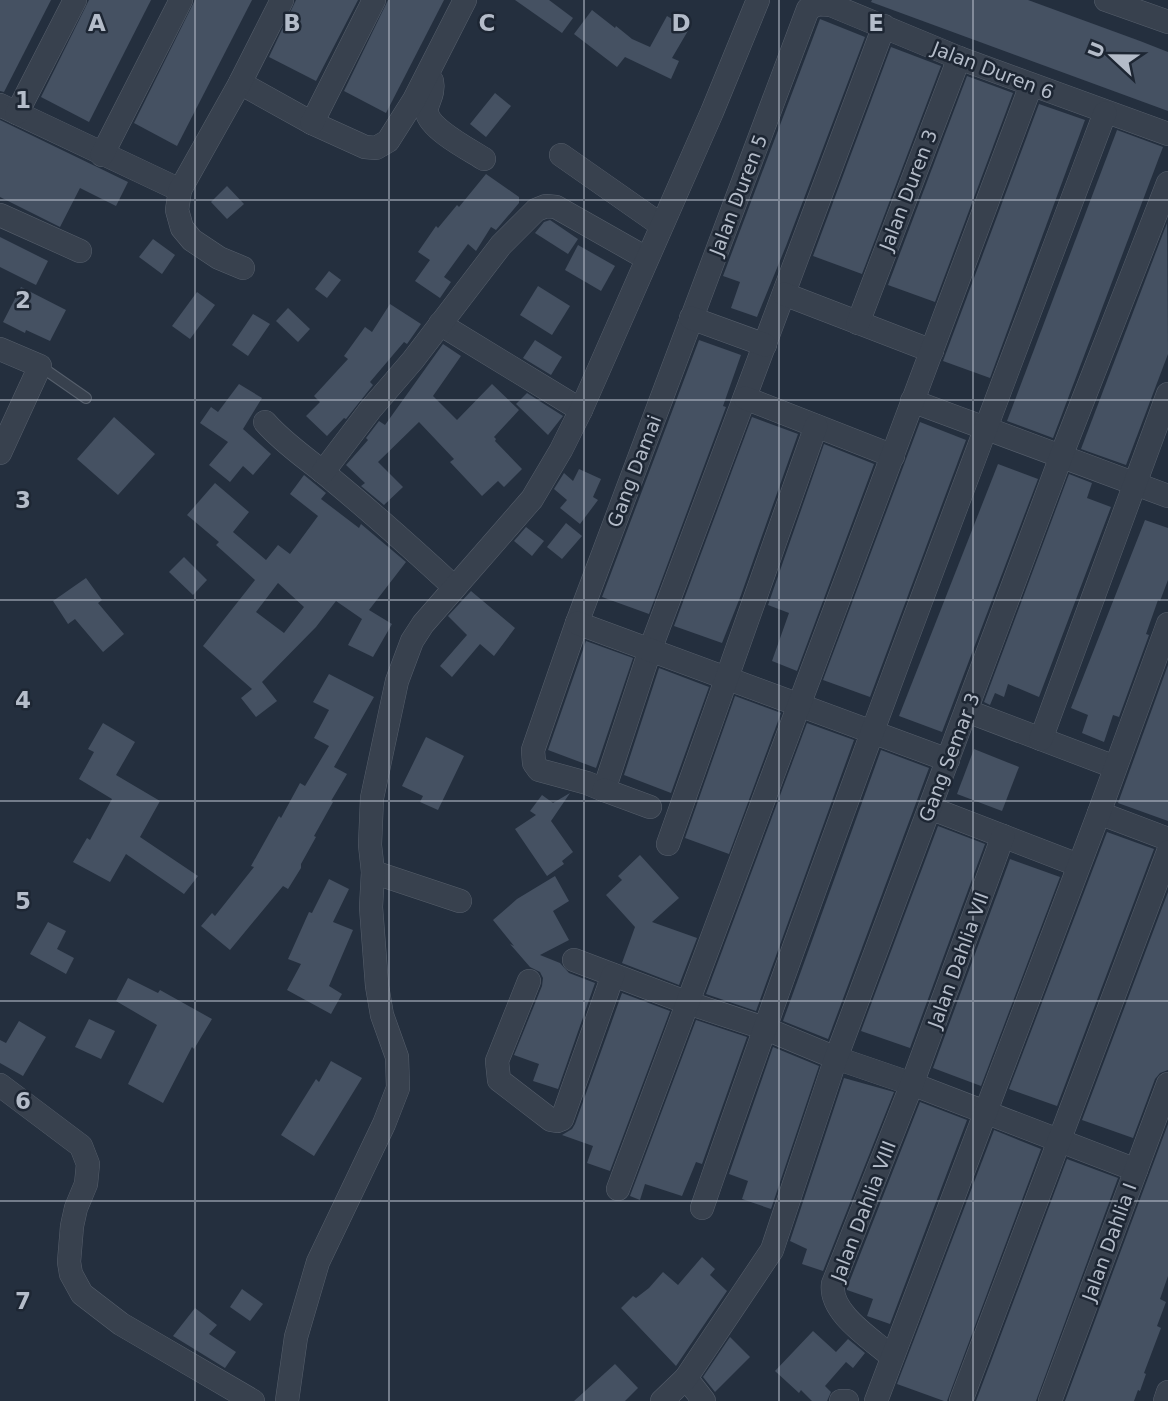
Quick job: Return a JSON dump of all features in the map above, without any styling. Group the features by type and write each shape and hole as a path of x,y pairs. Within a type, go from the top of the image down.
{"street":[{"path":"75,0 9,109 180,190"},
{"path":"102,155 181,0"},
{"path":"243,268 219,258 192,240 182,228 177,210 180,190 240,83 282,0"},
{"path":"312,123 374,0"},
{"path":"240,83 312,123 365,147 376,148 388,141 427,75 465,0"},
{"path":"287,1401 296,1337 318,1262 390,1112 398,1088 397,1057 382,1015 377,986 370,845 371,809 397,681 412,641 423,624 532,499 561,450 712,112 758,0"},
{"path":"1106,0 1168,22"},
{"name":"Jalan Duren 6","path":"818,4 831,5 958,58 1168,134"},
{"name":"Jalan Duren 5","path":"691,318 808,9 818,4"},
{"path":"650,807 604,790 650,650 884,26"},
{"name":"Jalan Duren 3","path":"858,323 958,58"},
{"path":"427,75 433,81 432,98 427,105 431,121 484,159"},
{"path":"618,1189 1031,85"},
{"path":"702,1208 764,1028 872,732 1105,113"},
{"path":"561,155 661,225"},
{"name":"Gang Semar 3","path":"662,1401 686,1378 772,1250 836,1058 1061,456 1168,183"},
{"path":"323,472 501,244 536,210 545,206 556,207 646,258"},
{"path":"0,215 80,251"},
{"path":"783,294 932,351"},
{"path":"691,318 765,345"},
{"name":"Gang Damai","path":"604,790 540,770 534,764 533,750 577,623 691,318"},
{"path":"440,324 581,410"},
{"path":"0,349 40,366 0,453"},
{"path":"1041,738 1168,394"},
{"path":"745,398 893,456"},
{"path":"912,401 1168,496"},
{"path":"265,422 284,443 391,528 454,587"},
{"path":"668,845 816,426"},
{"path":"577,623 948,761"},
{"path":"876,1401 1168,624"},
{"path":"967,711 1115,767"},
{"path":"930,808 1078,865"},
{"path":"1099,813 1168,839"},
{"name":"Jalan Dahlia VII","path":"912,1084 1003,836"},
{"path":"961,1401 1168,852"},
{"path":"373,872 460,901"},
{"path":"574,960 764,1028 836,1058 912,1084 1136,1170"},
{"path":"529,981 497,1060 497,1072 499,1080 557,1121 562,1119 613,975"},
{"name":"Jalan Dahlia VIII","path":"892,1357 838,1309 832,1292 912,1084"},
{"name":"Jalan Dahlia I","path":"1050,1401 1168,1084"},
{"path":"0,1085 81,1146 88,1164 86,1184 72,1226 69,1262 71,1274 82,1294 121,1324 253,1401"},
{"path":"686,1378 704,1401"},
{"path":"1165,1401 1168,1392"}],"lane":[{"path":"40,366 86,398"}],"building":[{"path":"0,0 51,0 4,92 0,91"},
{"path":"89,0 151,0 89,122 41,97"},
{"path":"195,0 252,0 177,146 134,123"},
{"path":"296,0 358,0 316,81 269,57"},
{"path":"388,0 444,0 386,113 344,91"},
{"path":"515,0 549,0 573,18 562,33"},
{"path":"1028,0 1140,41 1168,52 1168,111 871,2"},
{"path":"592,10 632,39 650,47 667,16 689,29 672,58 679,61 671,79 625,57 617,67 574,34"},
{"path":"820,19 865,37 757,317 731,308 740,282 723,276"},
{"path":"891,47 941,66 862,274 813,256"},
{"path":"967,76 1013,93 935,302 888,285"},
{"path":"495,93 511,106 486,137 470,124"},
{"path":"1039,104 1085,120 990,378 943,361"},
{"path":"0,120 128,182 116,206 80,188 60,227 0,197"},
{"path":"1117,130 1163,147 1053,438 1007,421"},
{"path":"486,174 519,197 519,203 496,230 491,227 476,251 468,244 444,277 451,282 440,298 415,281 430,260 418,252 436,226 438,228 457,205 459,207"},
{"path":"227,186 244,204 227,219 211,202"},
{"path":"550,220 578,239 568,254 535,233 544,222"},
{"path":"1167,223 1168,354 1126,465 1081,449"},
{"path":"0,237 48,261 36,285 0,267"},
{"path":"153,239 175,255 162,274 139,257"},
{"path":"578,245 615,266 601,291 565,270"},
{"path":"329,271 341,280 327,298 315,289"},
{"path":"538,286 570,306 552,335 520,315"},
{"path":"21,287 66,310 50,341 3,322"},
{"path":"197,292 215,305 190,339 172,326"},
{"path":"390,304 421,324 407,344 404,342 370,382 373,385 346,419 327,436 306,416 320,402 314,396 348,359 344,356 365,327 372,332"},
{"path":"288,308 310,329 298,342 276,321"},
{"path":"253,314 270,324 248,356 232,345"},
{"path":"535,340 562,357 551,375 523,358"},
{"path":"699,340 741,355 723,406 726,407 649,614 602,597"},
{"path":"443,344 461,356 433,396 457,420 492,384 519,410 494,437 522,469 504,487 498,481 482,496 450,462 454,459 419,422 378,462 403,487 384,505 361,486 365,483 346,465 368,440 366,438 379,421 385,425"},
{"path":"239,384 262,398 243,429 271,454 253,475 243,466 230,482 209,465 228,442 200,423 211,407 218,412"},
{"path":"527,393 563,416 548,435 516,404"},
{"path":"114,417 155,454 118,495 77,459"},
{"path":"752,417 798,434 722,643 674,626"},
{"path":"920,422 966,440 870,697 823,680"},
{"path":"824,444 874,464 797,671 772,661 789,613 768,605"},
{"path":"998,464 1038,479 942,732 899,716"},
{"path":"579,469 601,479 593,497 598,500 580,524 560,508 567,500 554,489 564,473 573,481"},
{"path":"1069,474 1092,483 1087,498 1111,507 1039,697 1008,684 1004,697 995,693 990,705 984,702"},
{"path":"304,475 326,493 321,499 359,528 361,524 406,562 369,610 392,624 373,657 348,645 362,619 336,601 316,627 262,682 277,701 256,717 241,698 252,689 203,646 255,580 216,545 219,542 187,515 215,483 249,512 233,532 266,560 278,545 290,554 318,516 290,494","holes":["278,583 304,607 284,633 256,612"]},
{"path":"1145,520 1168,528 1168,580 1160,601 1158,600 1146,634 1149,635 1119,717 1113,715 1104,742 1082,733 1088,715 1071,708"},
{"path":"566,523 582,536 562,559 547,547"},
{"path":"526,527 544,541 532,556 514,541"},
{"path":"184,557 207,580 193,595 169,572"},
{"path":"86,578 102,600 98,603 124,634 103,652 75,619 68,624 53,601"},
{"path":"471,591 515,628 494,656 480,644 452,677 440,666 467,635 448,616"},
{"path":"586,641 633,658 596,768 548,750"},
{"path":"1168,665 1168,821 1118,803"},
{"path":"659,668 709,687 671,793 624,775"},
{"path":"329,674 374,697 334,767 347,774 288,889 283,886 230,950 201,926 212,913 215,916 254,867 251,866 279,816 281,818 300,783 305,786 329,746 314,738 329,710 313,702"},
{"path":"735,696 781,713 729,854 685,838"},
{"path":"103,723 135,742 116,775 160,801 140,837 198,876 184,894 126,854 110,882 73,862 87,838 90,840 112,799 79,779 94,752 88,749"},
{"path":"807,723 854,740 756,1011 706,994"},
{"path":"426,737 464,756 438,810 420,802 423,796 402,786"},
{"path":"974,749 1019,767 1002,811 957,794"},
{"path":"881,750 929,768 828,1039 783,1021"},
{"path":"570,793 551,821 573,852 562,861 564,864 547,876 515,829 536,815 530,811 542,795 553,803"},
{"path":"938,826 985,844 910,1048 861,1031"},
{"path":"1107,832 1154,849 1057,1106 1009,1089"},
{"path":"640,855 679,898 652,922 697,938 679,985 622,963 635,927 606,895 622,880 618,876"},
{"path":"1010,859 1060,877 981,1086 933,1068"},
{"path":"555,876 569,901 553,911 569,940 540,955 560,963 569,973 595,983 558,1089 533,1081 539,1064 514,1055 543,978 510,944 514,946 493,920 517,899"},
{"path":"329,879 349,889 333,922 353,930 329,986 342,994 331,1014 287,990 301,964 288,959 309,912 312,913"},
{"path":"1168,892 1168,1070 1155,1079 1133,1138 1082,1120"},
{"path":"48,922 66,931 57,949 74,958 66,974 30,954"},
{"path":"128,978 158,993 160,990 212,1019 194,1049 192,1047 163,1103 128,1084 157,1025 116,1001"},
{"path":"622,993 670,1011 610,1171 587,1163 593,1146 562,1135 575,1124"},
{"path":"89,1019 115,1031 101,1059 75,1047"},
{"path":"696,1020 747,1037 702,1164 696,1162 682,1196 645,1184 640,1200 630,1196"},
{"path":"19,1021 46,1037 23,1076 0,1063 0,1040 6,1043"},
{"path":"773,1047 819,1066 771,1209 742,1199 748,1181 729,1174"},
{"path":"331,1061 362,1078 314,1156 281,1135 316,1079 319,1082"},
{"path":"844,1078 894,1092 823,1271 802,1264 807,1249 790,1241"},
{"path":"920,1102 967,1120 890,1324 867,1316 873,1299 847,1288"},
{"path":"1168,1124 1168,1276 1160,1299 1166,1302 1157,1326 1161,1328 1140,1391 1138,1390 1134,1401 1065,1401"},
{"path":"994,1130 1041,1149 947,1401 944,1401 897,1384"},
{"path":"1067,1159 1118,1178 1036,1401 976,1401"},
{"path":"702,1257 715,1269 710,1275 727,1291 676,1366 621,1308 633,1296 636,1298 649,1288 663,1272 678,1285"},
{"path":"242,1289 263,1304 250,1321 230,1307"},
{"path":"195,1308 217,1325 209,1334 236,1352 225,1368 173,1336"},
{"path":"813,1331 836,1352 848,1339 865,1353 853,1368 846,1362 825,1386 831,1392 827,1401 812,1401 775,1371"},
{"path":"730,1337 750,1357 715,1392 703,1377"},
{"path":"615,1364 638,1388 625,1401 574,1401"}]}
